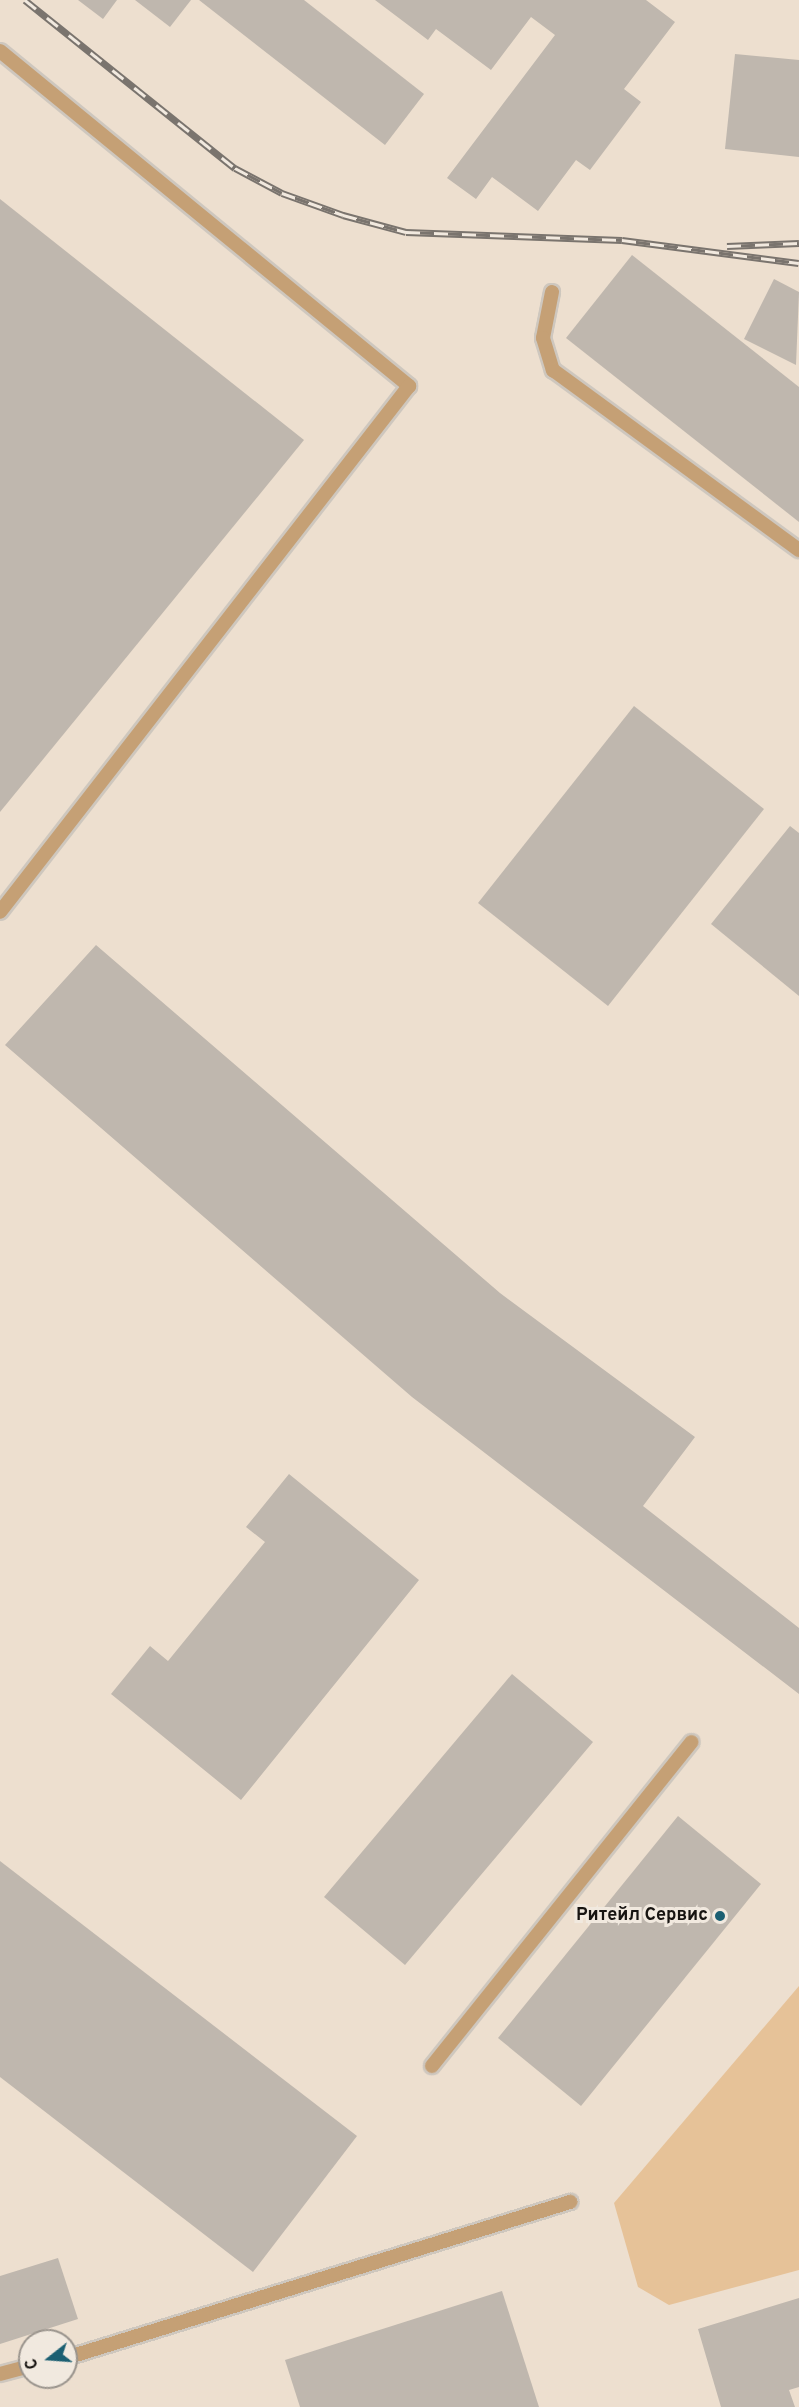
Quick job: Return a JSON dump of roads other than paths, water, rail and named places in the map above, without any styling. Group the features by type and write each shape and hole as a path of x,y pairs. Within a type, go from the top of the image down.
{"lane":[{"path":"0,51 409,386 0,912"},
{"path":"552,292 543,338 553,370 799,550"},
{"path":"432,2066 692,1742"},
{"path":"78,2354 570,2202"},
{"path":"0,2374 18,2369"}],"railway":[{"path":"25,0 235,168 282,193 343,215 406,232 622,240 799,263"},
{"path":"727,246 799,243"}],"place":[{"name":"Ритейл Сервис","path":"720,1916"}]}
